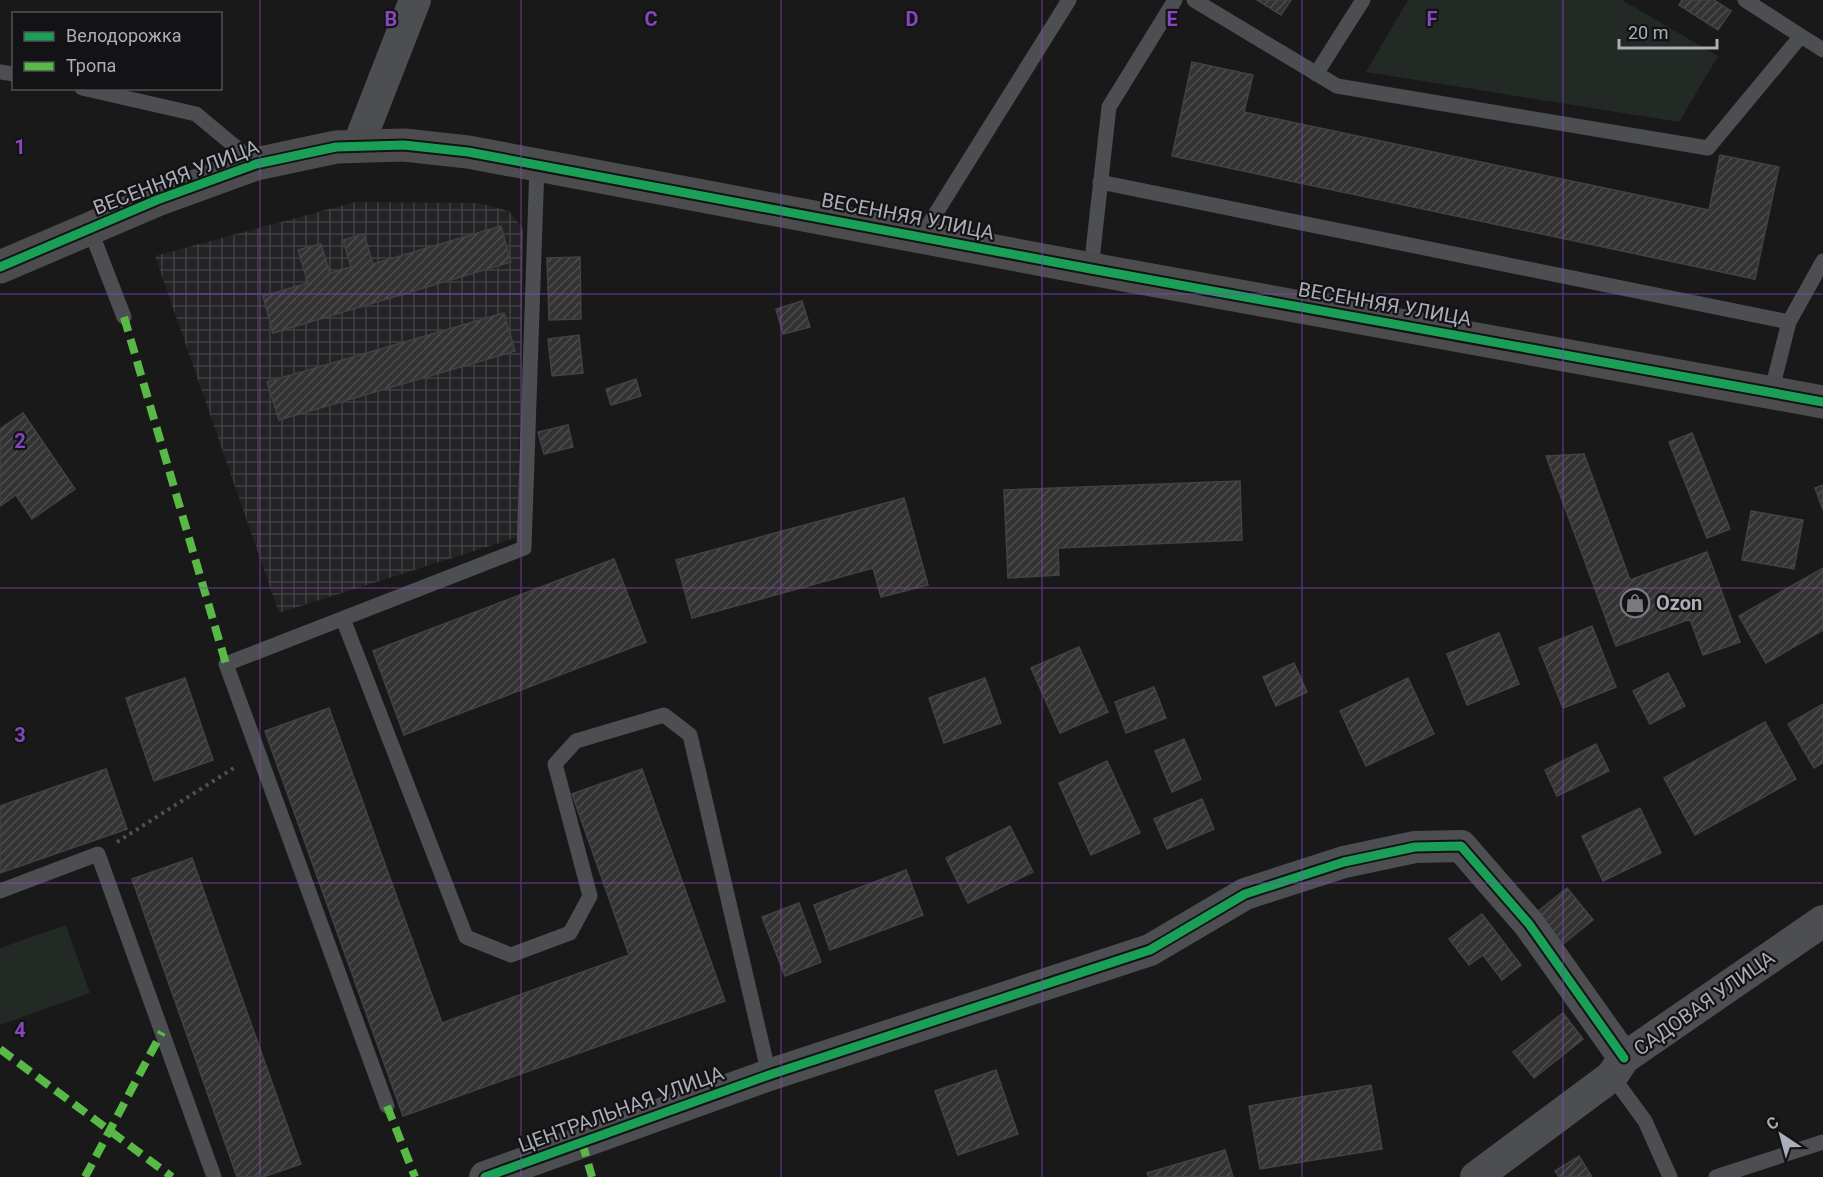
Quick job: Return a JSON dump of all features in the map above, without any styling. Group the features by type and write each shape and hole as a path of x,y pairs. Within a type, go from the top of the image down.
{"street":[{"path":"358,146 415,0"},
{"name":"ВЕСЕННЯЯ УЛИЦА","path":"0,267 157,200 256,164 336,147 404,145 468,152 1091,269 1823,402"},
{"name":"ЦЕНТРАЛЬНАЯ УЛИЦА","path":"485,1177 769,1075 1150,950 1245,894 1344,862 1415,847 1461,846 1529,924 1618,1067"},
{"name":"САДОВАЯ УЛИЦА","path":"1476,1177 1618,1067 1823,921"}],"lane":[{"path":"921,237 1069,0"},
{"path":"1091,269 1109,107 1175,0"},
{"path":"1194,0 1337,86 1708,148 1801,36"},
{"path":"1316,74 1364,0"},
{"path":"1745,0 1823,50"},
{"path":"91,90 196,114 256,164"},
{"path":"387,1106 226,664 524,548 537,165"},
{"path":"1100,182 1789,322"},
{"path":"90,229 124,317"},
{"path":"1771,393 1789,322 1823,261"},
{"path":"343,619 466,937 510,955 570,933 590,896 555,764 576,741 664,715 690,735 769,1075"},
{"path":"0,891 98,854 214,1177"},
{"path":"1618,1067 1670,1177"},
{"path":"1716,1177 1823,1142"}],"path":[{"path":"98,854 258,752"}],"shaded area":[{"path":"1408,0 1622,0 1718,56 1679,122 1366,72"},
{"path":"355,202 478,203 509,211 523,229 518,537 279,613 155,256"},
{"path":"66,925 90,993 0,1025 0,948"}],"building":[{"path":"1257,0 1291,0 1281,15"},
{"path":"1682,0 1714,0 1731,11 1718,30 1679,5"},
{"path":"1192,62 1253,75 1244,112 1709,210 1720,155 1779,167 1755,279 1172,156"},
{"path":"501,226 511,262 273,333 263,296 308,283 298,250 321,244 330,273 351,267 343,240 364,234 373,264"},
{"path":"580,257 581,319 549,320 547,258"},
{"path":"802,301 810,327 783,334 776,309"},
{"path":"504,313 515,351 279,420 267,382"},
{"path":"579,335 583,373 552,376 548,339"},
{"path":"636,379 641,396 611,405 606,389"},
{"path":"23,413 75,489 32,519 16,495 0,506 0,429"},
{"path":"568,425 573,447 544,454 538,432"},
{"path":"1692,433 1730,529 1707,538 1669,442"},
{"path":"1584,454 1630,580 1707,552 1740,642 1703,655 1690,619 1616,646 1546,456"},
{"path":"1240,481 1242,540 1058,548 1059,575 1008,578 1004,490"},
{"path":"1823,485 1823,510 1815,488"},
{"path":"904,498 928,585 881,597 873,568 692,618 676,560"},
{"path":"1751,511 1803,520 1794,569 1742,560"},
{"path":"614,559 646,642 404,735 373,651"},
{"path":"1823,568 1823,630 1766,663 1739,616"},
{"path":"1592,626 1616,687 1563,708 1539,648"},
{"path":"1499,633 1519,684 1467,705 1447,654"},
{"path":"1079,647 1108,712 1060,733 1031,668"},
{"path":"1294,663 1307,692 1276,706 1263,677"},
{"path":"1668,673 1685,706 1650,724 1633,691"},
{"path":"185,678 213,760 154,781 126,698"},
{"path":"985,678 1001,723 944,743 929,698"},
{"path":"1408,678 1434,734 1366,766 1340,711"},
{"path":"1154,687 1166,718 1126,733 1115,702"},
{"path":"1823,704 1823,763 1814,768 1788,724"},
{"path":"329,708 442,1023 629,955 572,794 642,769 725,1001 403,1116 265,731"},
{"path":"1765,722 1796,779 1695,835 1664,778"},
{"path":"1184,739 1201,779 1172,792 1155,751"},
{"path":"1596,744 1609,771 1557,796 1545,770"},
{"path":"1107,761 1140,833 1091,855 1059,783"},
{"path":"106,769 127,829 0,873 0,806"},
{"path":"1202,799 1214,829 1167,849 1154,819"},
{"path":"1640,808 1661,853 1603,881 1582,836"},
{"path":"1010,826 1033,872 968,903 946,858"},
{"path":"192,858 301,1164 263,1177 237,1177 132,879"},
{"path":"906,870 923,915 830,950 814,905"},
{"path":"1567,888 1593,920 1563,944 1537,912"},
{"path":"799,903 821,962 785,976 762,917"},
{"path":"1482,914 1521,965 1502,980 1483,955 1469,965 1449,939"},
{"path":"1563,1013 1583,1039 1534,1078 1513,1052"},
{"path":"996,1070 1018,1134 958,1155 935,1091"},
{"path":"1371,1085 1382,1149 1260,1169 1249,1106"},
{"path":"1225,1150 1233,1177 1149,1177 1147,1173"},
{"path":"1579,1156 1592,1177 1559,1177 1555,1171"}],"marked path":[{"path":"124,317 226,664"},
{"path":"85,1177 162,1032"},
{"path":"0,1049 172,1177"},
{"path":"387,1106 415,1177"},
{"path":"582,1142 592,1177"}],"cycle path":[{"path":"0,267 157,200 256,164 336,147 404,145 468,152 1091,269 1823,402"},
{"path":"485,1177 769,1075 1150,950 1245,894 1344,862 1415,847 1461,846 1529,924 1624,1058"}],"place":[{"name":"Ozon","path":"1635,603"}]}
